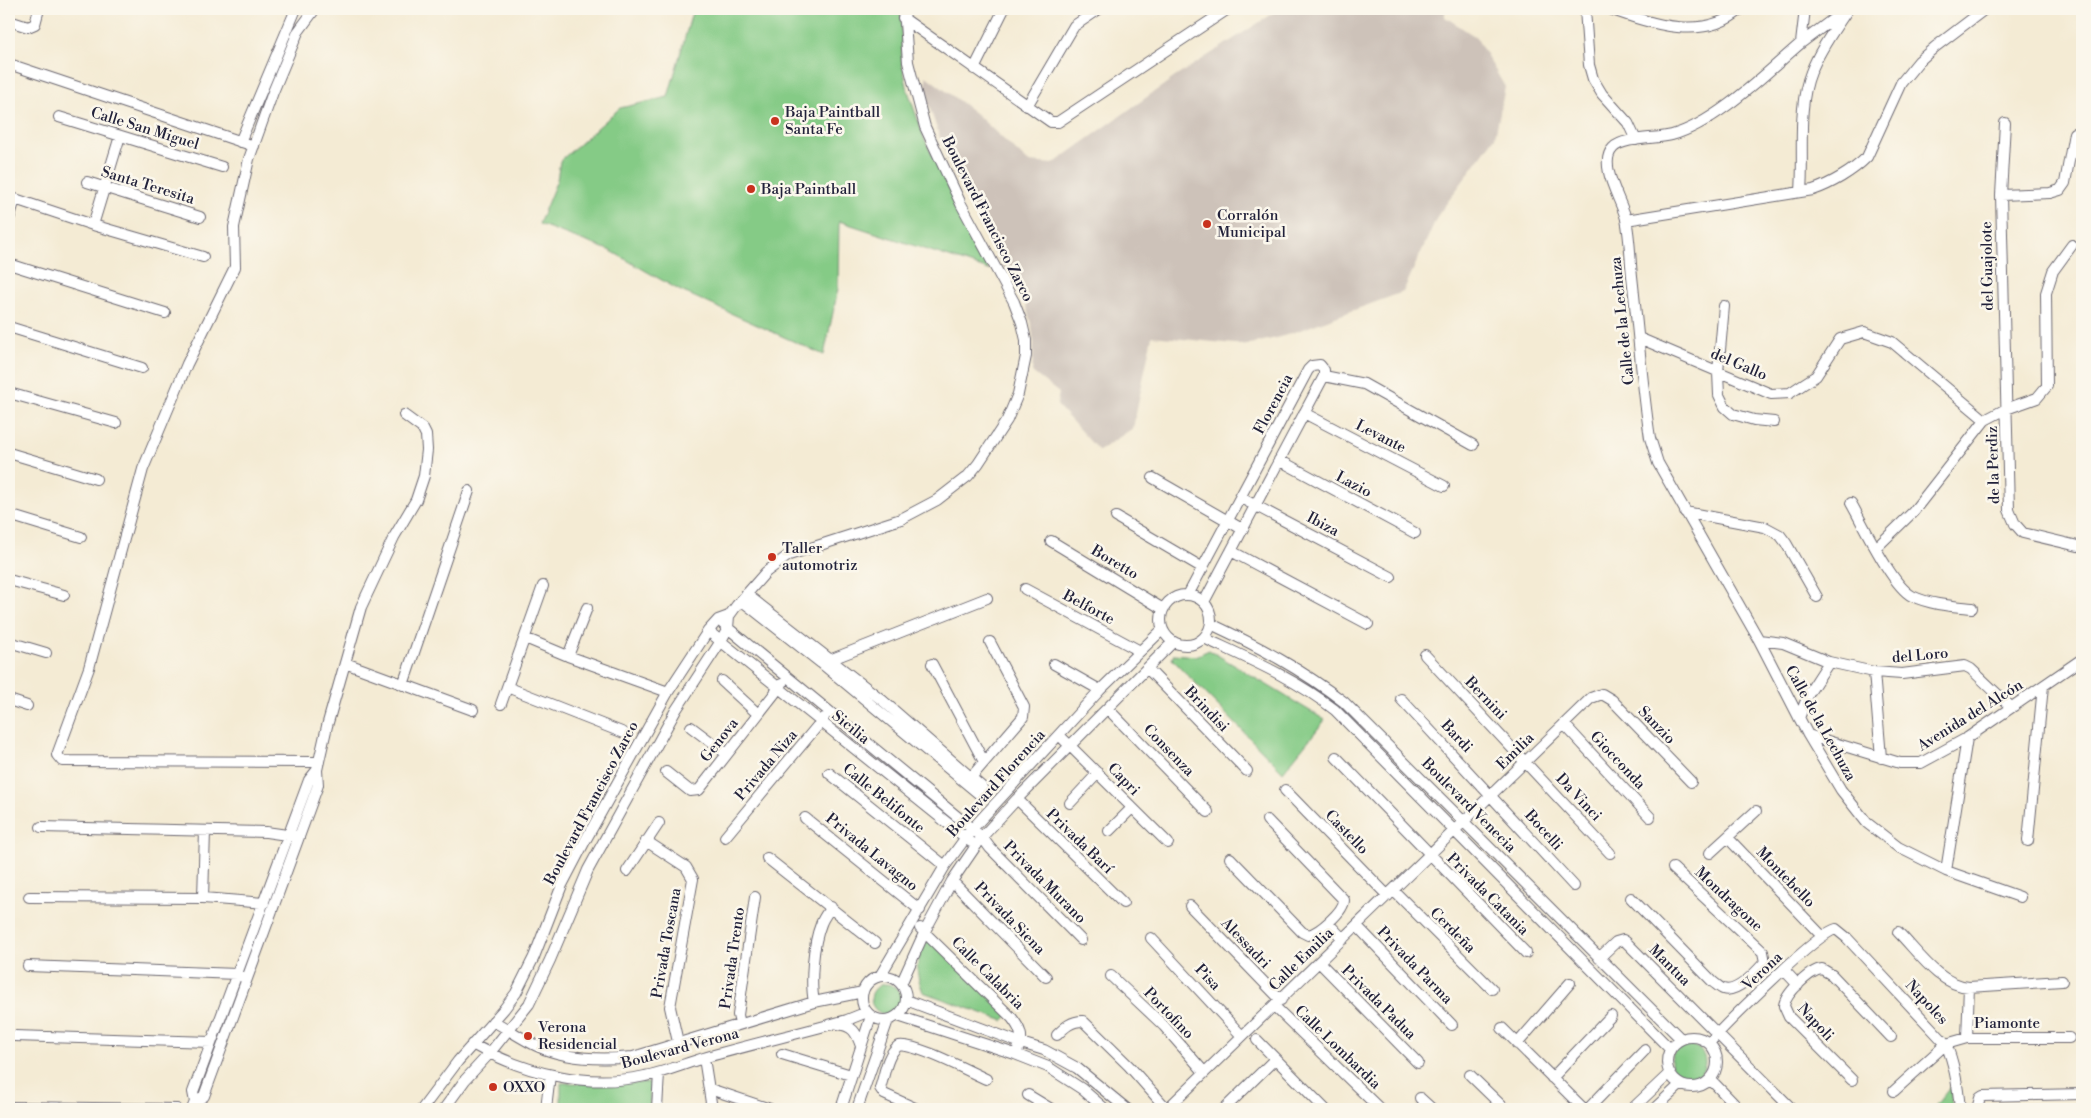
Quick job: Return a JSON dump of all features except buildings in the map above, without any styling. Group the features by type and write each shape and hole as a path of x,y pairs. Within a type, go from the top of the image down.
{"street":[{"path":"9,21 28,27 35,24 39,9"},
{"path":"240,142 296,9"},
{"path":"315,9 298,32 254,146 238,204 234,227 235,268 187,364 143,469 89,668 57,755 62,762 318,766"},
{"path":"974,69 1004,9"},
{"path":"1027,106 1082,9"},
{"path":"1074,26 1098,9"},
{"path":"903,13 974,69 1051,122 1058,122 1228,9"},
{"path":"1585,9 1588,57 1593,79 1602,94 1628,123 1636,140"},
{"path":"1610,9 1664,25 1699,28 1721,22 1741,9"},
{"path":"1801,43 1805,9"},
{"path":"1801,191 1804,106 1810,74 1824,46 1848,9"},
{"name":"Calle de la Lechuza","path":"1848,9 1801,43 1718,112 1672,135 1622,143 1613,147 1608,155 1609,175 1626,220 1650,438 1658,463 1760,640 1808,735 1841,790 1867,823 1898,847 1946,871 2020,897"},
{"path":"1626,220 1812,190 1824,186 1860,164 1867,157 1901,83 1930,52 1985,9"},
{"name":"Boulevard Francisco Zarco","path":"444,1109 471,1072 489,1054 528,1004 539,984 588,870 676,710 721,641 728,628 729,616 743,597 766,572 789,555 901,519 937,500 968,476 978,464 1007,420 1018,394 1026,356 1026,340 1022,323 1014,302 969,220 925,128 908,62 903,13"},
{"path":"9,64 254,146"},
{"name":"Calle San Miguel","path":"59,117 222,167"},
{"name":"del Guajolote","path":"2005,123 2001,195 2006,409"},
{"path":"2001,195 2050,193 2060,190 2065,183 2074,133"},
{"path":"92,225 120,136"},
{"name":"Santa Teresita","path":"87,182 200,217"},
{"path":"9,219 12,198 92,225 203,257"},
{"name":"de la Perdiz","path":"2072,245 2053,271 2046,293 2047,386 2037,398 2006,409 2009,510 2015,524 2024,532 2082,548"},
{"path":"9,264 165,313"},
{"path":"1724,306 1718,372 1719,395 1725,407 1733,414 1774,422"},
{"path":"9,327 142,368"},
{"name":"del Gallo","path":"1639,338 1770,394 1790,394 1816,376 1840,339 1864,332 1892,342 1985,420"},
{"name":"Florencia","path":"1188,595 1308,370 1312,366 1320,365 1324,370 1324,376"},
{"path":"1204,602 1324,376 1364,384 1473,445"},
{"path":"9,393 116,423"},
{"path":"1985,420 2006,409"},
{"name":"Levante","path":"1304,414 1444,486"},
{"path":"194,1105 193,1092 211,1042 242,976 300,838 318,785 318,766 360,607 394,537 416,500 424,476 427,450 426,436 423,429 404,415"},
{"name":"de la Perdiz","path":"1876,548 1913,512 1985,420"},
{"path":"9,453 96,479"},
{"name":"Lazio","path":"1280,460 1415,533"},
{"path":"1153,478 1242,529"},
{"path":"403,685 469,490"},
{"name":"Ibiza","path":"1241,498 1391,577"},
{"path":"1851,503 1896,581 1910,595 1931,604 1972,608"},
{"path":"1685,512 1765,527 1780,535 1786,542 1817,598"},
{"path":"9,515 81,537"},
{"path":"1116,517 1203,568"},
{"name":"Boretto","path":"1051,541 1163,608"},
{"path":"1231,551 1368,624"},
{"path":"9,580 64,596"},
{"path":"501,704 543,586"},
{"name":"Belforte","path":"1025,589 1140,651"},
{"path":"1180,595 1188,595 1204,602 1209,609 1212,624 1204,638 1189,646 1173,642 1162,630 1160,621 1163,608 1172,599 1180,595"},
{"path":"743,597 825,661 968,780 1023,717 1025,711 990,642"},
{"path":"825,661 987,598"},
{"path":"568,656 587,608"},
{"name":"Boulevard Francisco Zarco","path":"422,1109 472,1044 504,1009 526,977 562,885 668,692 708,631 718,620 729,616"},
{"name":"Sicilia","path":"718,620 985,841"},
{"name":"Boulevard Venecia","path":"1212,624 1268,651 1316,680 1337,696 1681,1039"},
{"name":"Boulevard Florencia","path":"880,976 945,866 972,829 1100,690 1162,630"},
{"name":"Sicilia","path":"708,631 976,846"},
{"path":"525,638 568,656 668,692"},
{"name":"Boulevard Venecia","path":"1204,638 1264,665 1310,691 1355,730 1670,1049"},
{"name":"del Loro","path":"1760,640 1782,643 1829,662 1874,672 1902,674 1965,666 1971,669 2011,707"},
{"path":"9,642 46,652"},
{"name":"Boulevard Florencia","path":"901,984 925,931 952,881 976,846 985,841 1017,800 1173,642"},
{"name":"Bernini","path":"1425,655 1525,761"},
{"name":"Avenida del Alcón","path":"1808,735 1900,763 1921,763 1967,738 2082,659"},
{"path":"1799,718 1809,693 1829,662"},
{"path":"345,663 473,710"},
{"path":"932,664 984,762"},
{"path":"1054,664 1100,690"},
{"name":"Brindisi","path":"1146,668 1247,771"},
{"path":"1874,672 1881,758"},
{"name":"Genova","path":"666,772 687,789 697,792 788,678"},
{"path":"722,681 758,714"},
{"path":"2028,841 2043,686"},
{"path":"507,687 624,734"},
{"name":"Emilia","path":"1455,830 1591,698 1597,695"},
{"name":"Sanzio","path":"1597,695 1606,696 1612,700 1691,782"},
{"name":"Bardi","path":"1401,698 1491,794"},
{"path":"9,700 27,706"},
{"name":"Consenza","path":"1108,709 1208,812"},
{"name":"Privada Niza","path":"725,837 830,712"},
{"name":"Giocconda","path":"1564,724 1650,817"},
{"path":"691,727 727,754"},
{"name":"Capri","path":"1059,736 1168,843"},
{"path":"1946,871 1967,738"},
{"name":"Privada Catania","path":"1336,757 1526,953"},
{"name":"Da Vinci","path":"1525,761 1610,853"},
{"path":"194,1105 204,1096 264,903 309,780 318,766"},
{"name":"Calle Belifonte","path":"829,773 945,866"},
{"path":"1070,803 1098,773"},
{"name":"Castello","path":"1285,790 1391,894"},
{"name":"Bocelli","path":"1491,794 1574,886"},
{"name":"Privada Barí","path":"1017,800 1123,903"},
{"path":"1108,831 1132,808"},
{"path":"1710,853 1756,811"},
{"name":"Privada Lavagno","path":"805,818 920,910"},
{"path":"1230,858 1302,932 1308,935 1312,934 1328,923 1344,904 1341,894 1267,820"},
{"path":"627,872 659,823"},
{"path":"41,827 266,832 289,834 300,838"},
{"name":"Calle Emilia","path":"1167,1109 1455,830"},
{"path":"203,898 205,831"},
{"name":"Montebello","path":"1728,838 1822,936"},
{"name":"Privada Murano","path":"985,841 1081,940"},
{"name":"Privada Toscana","path":"646,842 686,867 692,879 670,1007 678,1042"},
{"path":"767,858 875,943"},
{"name":"Mondragone","path":"1673,868 1763,952 1765,962 1750,976"},
{"name":"Privada Siena","path":"952,881 1046,977"},
{"name":"Cerdeña","path":"1391,894 1492,989"},
{"path":"28,897 203,898 264,903"},
{"name":"Privada Trento","path":"740,1024 738,1015 755,897"},
{"path":"1631,898 1718,986 1723,989 1733,989 1750,976 1763,990"},
{"name":"Alessadri","path":"1190,906 1278,1003"},
{"path":"814,1002 813,964 817,935 821,923 831,907"},
{"name":"Calle Calabria","path":"913,923 925,931 1012,1018 1021,1032 1021,1044"},
{"path":"1328,923 1343,939"},
{"name":"Privada Parma","path":"1357,926 1452,1025"},
{"name":"Verona","path":"1709,1043 1822,936 1832,930 1840,930"},
{"name":"Napoles","path":"1840,930 1946,1044 1952,1058 1958,1082 1960,1109"},
{"path":"1898,932 1951,983 1970,987 2062,981"},
{"name":"Pisa","path":"1151,938 1242,1036"},
{"name":"Mantua","path":"1599,958 1616,942 1623,940 1717,1034"},
{"name":"Privada Padua","path":"1319,962 1418,1063"},
{"path":"28,966 242,976"},
{"path":"1784,970 1798,985"},
{"name":"Napoli","path":"1852,1080 1785,1012 1784,1001 1798,985 1813,972 1822,970 1827,972 1891,1037"},
{"path":"888,976 901,984 905,991 906,1000 905,1006 898,1016 888,1020 876,1019 863,1006 863,992 872,979 888,976"},
{"name":"Portofino","path":"1111,976 1164,1026 1204,1072"},
{"path":"1517,1044 1570,983"},
{"path":"1967,1038 1970,987"},
{"name":"Boulevard Verona","path":"493,1021 538,1047 584,1058 605,1060 633,1057 814,1002 863,992"},
{"path":"906,1000 1021,1044 1044,1050 1077,1068 1126,1109"},
{"name":"Calle Lombardia","path":"1278,1003 1380,1109"},
{"path":"841,1109 869,1014"},
{"name":"Boulevard Verona","path":"472,1044 489,1054 550,1075 607,1081 626,1080 869,1014"},
{"path":"898,1016 1015,1054 1055,1071 1082,1089 1105,1109"},
{"path":"1552,1078 1611,1016"},
{"path":"857,1109 888,1020"},
{"path":"1057,1035 1067,1025 1075,1021 1083,1021 1129,1066 1167,1109"},
{"path":"834,1023 846,1025 854,1030 861,1046"},
{"path":"1502,1028 1584,1109"},
{"path":"1717,1034 1792,1109"},
{"path":"14,1036 211,1042"},
{"path":"1696,1037 1709,1043 1716,1058 1716,1066 1710,1079 1701,1085 1691,1087 1680,1085 1670,1073 1666,1062 1670,1049 1681,1039 1696,1037"},
{"name":"Piamonte","path":"1946,1044 1967,1038 2069,1038"},
{"path":"1257,1040 1325,1109"},
{"path":"1015,1054 1021,1044"},
{"path":"1894,1091 1946,1044"},
{"path":"917,1109 882,1092 880,1088 886,1066 898,1046 908,1045 986,1079"},
{"path":"1588,1109 1645,1050"},
{"path":"782,1054 851,1075"},
{"path":"704,1058 712,1109"},
{"path":"1224,1109 1275,1059"},
{"path":"874,1063 886,1066"},
{"path":"657,1109 660,1072"},
{"path":"1632,1109 1670,1073"},
{"path":"546,1109 550,1075"},
{"path":"1470,1075 1505,1109"},
{"path":"1710,1079 1739,1109"},
{"path":"1654,1109 1680,1085"},
{"path":"710,1089 770,1109"},
{"path":"1977,1109 1980,1098 1983,1096 2082,1094"},
{"path":"1028,1095 1051,1109"},
{"path":"1420,1098 1432,1109"},
{"path":"9,1107 177,1109"}],"shaded area":[{"name":"Corralón Municipal","path":"1280,9 1445,9 1445,17 1476,37 1505,87 1495,137 1438,215 1403,292 1281,337 1245,345 1152,336 1133,428 1099,451 1057,405 1059,393 1032,372 1034,344 1032,327 1023,296 1007,274 950,167 926,97 926,76 975,113 1028,162 1053,164 1175,77"}],"green space":[{"name":"Baja Paintball","path":"693,9 901,9 902,63 908,91 924,138 989,270 839,221 838,289 824,355 679,290 611,251 539,224 557,180 560,161 620,108 668,97"},
{"path":"1209,650 1325,720 1283,772 1172,659 1174,654 1196,656"},
{"path":"928,938 1008,1014 1004,1021 923,992 917,970 921,953"},
{"path":"886,984 892,985 900,993 900,1005 892,1013 886,1014 880,1013 872,1005 871,999 872,993 880,985"},
{"path":"1688,1045 1700,1050 1705,1062 1700,1074 1688,1079 1676,1074 1671,1062 1676,1050"},
{"path":"561,1083 650,1083 650,1109 561,1108"},
{"path":"1951,1086 1952,1109 1932,1109 1934,1108"}],"place":[{"name":"Baja Paintball Santa Fe","path":"775,121"},
{"name":"Baja Paintball","path":"751,189"},
{"name":"Corralón Municipal","path":"1207,224"},
{"name":"Taller automotriz","path":"772,557"},
{"name":"Verona Residencial","path":"528,1036"},
{"name":"OXXO","path":"493,1087"}]}
